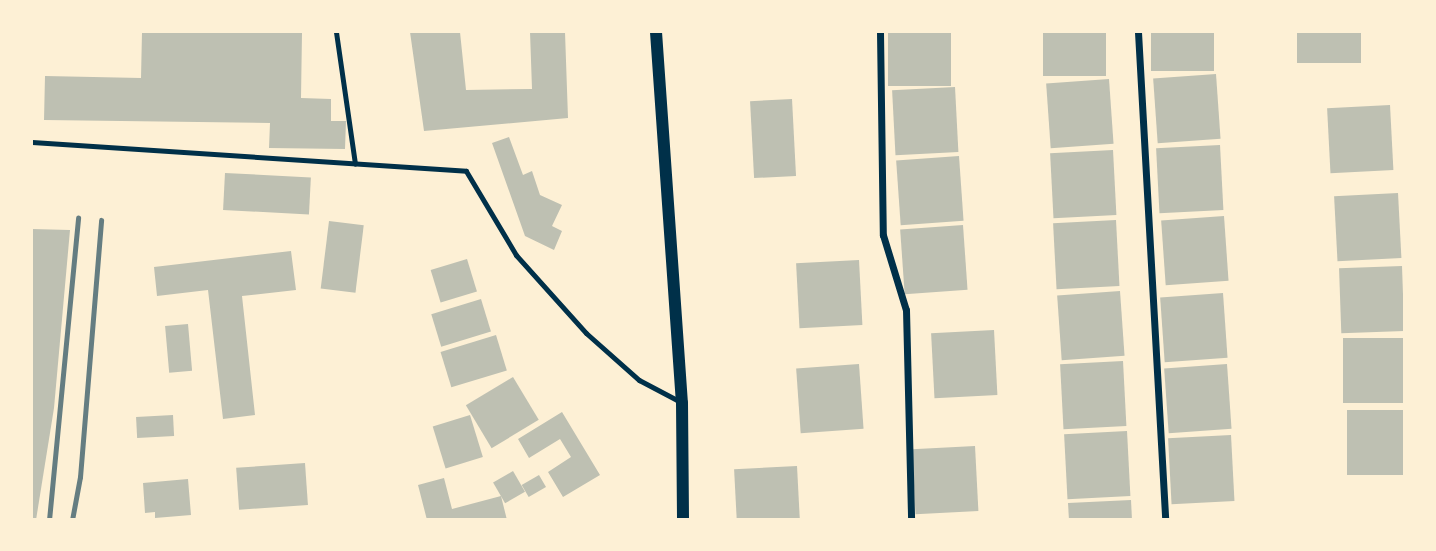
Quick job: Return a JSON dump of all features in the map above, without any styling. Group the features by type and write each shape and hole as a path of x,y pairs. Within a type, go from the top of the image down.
{"street":[{"path":"656,32 682,403 683,520"},
{"path":"880,32 883,234 906,310 911,520"},
{"path":"1138,32 1166,520"}],"lane":[{"path":"336,32 355,164"},
{"path":"32,142 466,171 516,255 586,333 639,380 682,403"}],"building":[{"path":"142,32 302,33 301,98 331,99 331,121 346,121 345,149 269,148 270,123 44,120 45,76 141,78"},
{"path":"410,32 460,32 466,90 532,89 530,32 565,32 568,118 424,131"},
{"path":"888,32 951,32 951,86 888,86"},
{"path":"1043,32 1106,32 1106,76 1043,76"},
{"path":"1151,32 1214,32 1214,71 1151,71"},
{"path":"1297,32 1361,32 1361,63 1297,63"},
{"path":"1216,74 1221,139 1158,143 1153,78"},
{"path":"1109,79 1114,144 1051,148 1046,83"},
{"path":"955,87 958,152 895,155 892,90"},
{"path":"792,99 796,176 754,178 750,101"},
{"path":"1390,105 1393,170 1330,173 1327,108"},
{"path":"509,137 523,175 532,171 540,195 562,205 552,226 562,231 554,250 525,236 492,143"},
{"path":"1220,145 1223,210 1159,213 1156,148"},
{"path":"1113,150 1116,215 1053,218 1050,153"},
{"path":"959,156 964,221 901,225 896,160"},
{"path":"225,173 311,178 309,214 223,210"},
{"path":"1398,193 1401,258 1337,261 1334,196"},
{"path":"1224,216 1229,281 1166,285 1161,220"},
{"path":"1116,220 1119,286 1057,289 1053,223"},
{"path":"329,221 364,225 355,293 321,288"},
{"path":"963,225 968,290 905,294 900,229"},
{"path":"32,229 70,230 54,408 36,520 32,520"},
{"path":"291,251 296,290 242,296 255,415 223,419 208,290 157,296 154,267"},
{"path":"467,259 477,292 441,303 431,270"},
{"path":"859,260 862,325 799,328 796,263"},
{"path":"1402,266 1404,331 1341,333 1339,268"},
{"path":"1120,291 1125,356 1062,360 1057,295"},
{"path":"1223,293 1228,358 1165,362 1160,297"},
{"path":"481,299 491,332 441,347 431,314"},
{"path":"188,324 192,371 169,373 165,326"},
{"path":"994,330 997,395 934,398 931,333"},
{"path":"496,335 507,370 451,387 441,352"},
{"path":"1343,338 1404,338 1404,403 1343,403"},
{"path":"1123,361 1126,426 1063,429 1060,364"},
{"path":"859,364 864,429 801,433 796,368"},
{"path":"1227,364 1232,429 1169,433 1164,368"},
{"path":"513,377 539,420 492,448 466,405"},
{"path":"1347,410 1404,410 1404,475 1347,475"},
{"path":"562,412 600,475 563,497 548,472 571,457 560,439 529,458 518,439"},
{"path":"173,415 174,436 137,438 136,417"},
{"path":"470,415 483,457 446,468 433,426"},
{"path":"1127,431 1130,496 1067,499 1064,434"},
{"path":"1231,435 1234,501 1172,504 1168,438"},
{"path":"975,446 978,511 915,514 912,449"},
{"path":"305,463 308,505 239,510 236,468"},
{"path":"797,466 800,520 737,520 734,469"},
{"path":"513,471 525,492 505,503 493,482"},
{"path":"539,475 546,487 529,497 522,485"},
{"path":"444,478 452,509 501,496 507,520 427,520 418,485"},
{"path":"188,479 191,515 155,518 155,512 145,513 143,483"},
{"path":"1131,500 1132,520 1069,520 1068,503"}],"railway":[{"path":"49,520 78,217"},
{"path":"72,520 80,477 101,220"}]}
